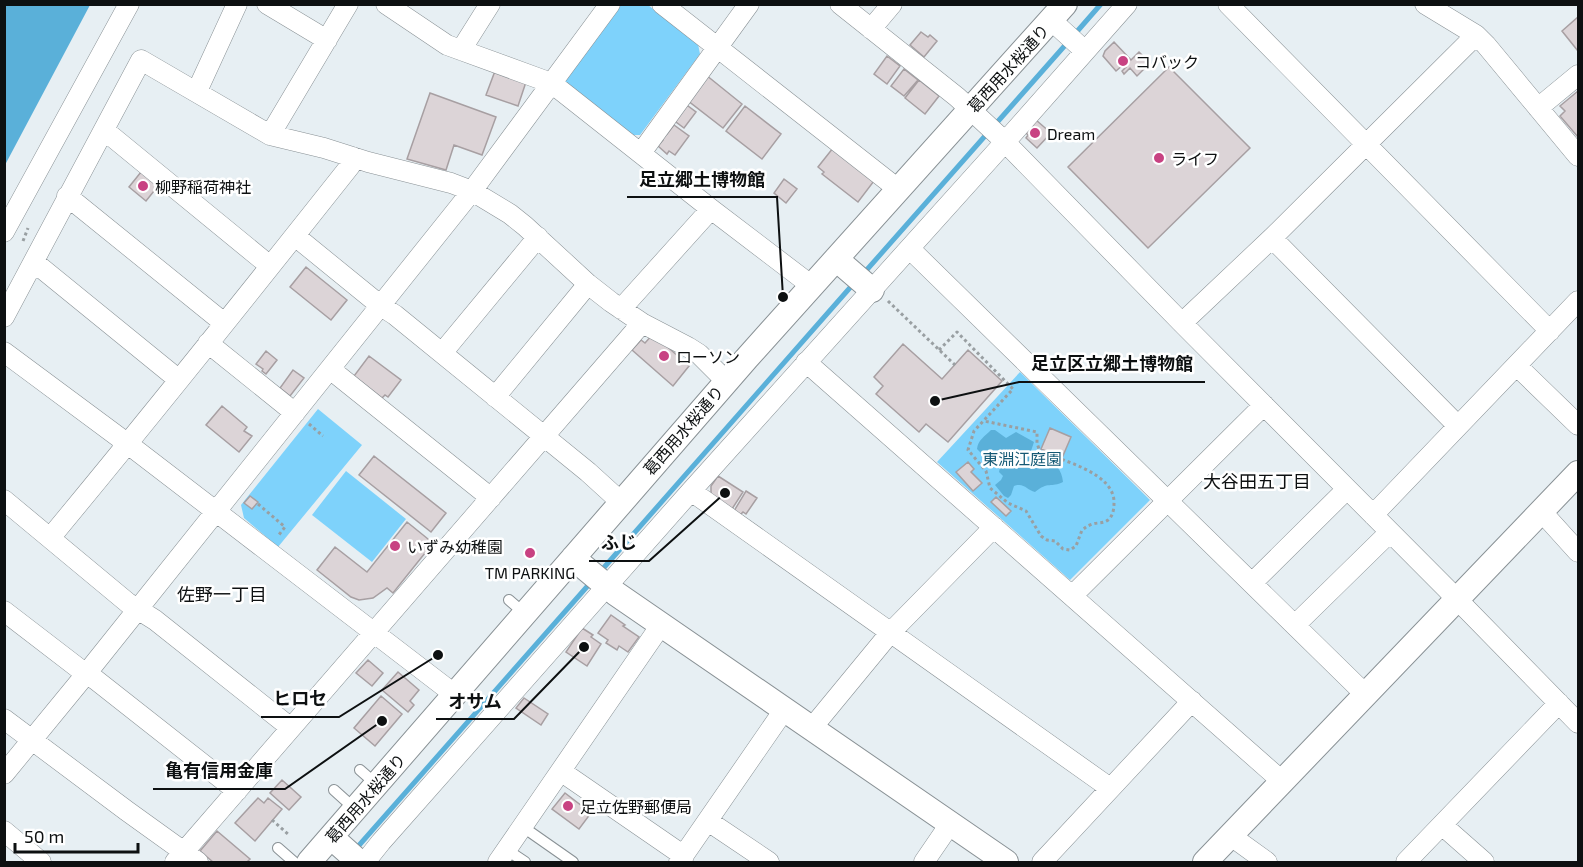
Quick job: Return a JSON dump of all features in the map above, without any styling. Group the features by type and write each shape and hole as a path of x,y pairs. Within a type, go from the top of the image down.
{"street":[{"path":"4,232 129,4"},
{"path":"197,91 237,4"},
{"path":"267,4 327,40"},
{"path":"270,135 348,4"},
{"path":"386,4 447,45 551,84 570,96 711,209 812,285"},
{"path":"461,50 490,4"},
{"path":"4,774 216,512 299,416 330,369 472,191 610,4"},
{"path":"662,4 898,189"},
{"path":"641,153 749,4"},
{"path":"840,4 957,97 1003,140 1578,723"},
{"path":"871,29 892,4"},
{"path":"335,841 360,862 381,842 593,574 691,491 806,362 879,295 910,249 1083,49 1127,4"},
{"path":"1228,4 1550,331"},
{"path":"1425,4 1476,35 1578,156"},
{"path":"1059,18 1083,49"},
{"name":"葛西用水桜通り","path":"309,862 335,841 355,810 368,777 454,694 517,606 593,574 621,502 812,285 842,264 898,189 975,114 1059,18"},
{"path":"1182,323 1272,238 1476,35"},
{"path":"4,317 141,60 270,135 451,183 472,191 510,214 588,284 621,309 642,324 699,354 726,381"},
{"path":"1538,108 1578,75"},
{"path":"104,130 270,266"},
{"path":"50,538 295,236 350,166 353,158"},
{"path":"68,196 224,323"},
{"path":"621,309 711,209"},
{"path":"295,236 588,472 621,502"},
{"path":"442,353 537,237"},
{"path":"1272,238 1458,426"},
{"path":"910,249 1366,695"},
{"path":"34,262 179,380"},
{"path":"842,264 879,295"},
{"path":"495,397 588,284"},
{"path":"1372,515 1578,301"},
{"path":"4,719 186,859 237,791 300,722 374,633 453,549 492,498 642,324"},
{"path":"208,343 299,416"},
{"path":"4,352 454,694"},
{"path":"806,362 1283,782"},
{"path":"1516,366 1578,425"},
{"path":"330,369 492,498"},
{"path":"1072,596 1264,405"},
{"path":"1205,862 1578,473"},
{"path":"1252,583 1347,489"},
{"path":"691,491 1110,788"},
{"path":"4,500 128,603 175,630 259,696 300,722"},
{"path":"1541,512 1578,552"},
{"path":"811,729 890,633 994,527"},
{"path":"1295,625 1390,532"},
{"path":"593,574 661,625 1006,862"},
{"path":"4,611 237,791"},
{"path":"502,856 661,625"},
{"path":"1042,862 1192,701"},
{"path":"1406,862 1559,703"},
{"path":"562,772 681,859 784,710"},
{"path":"708,821 769,862"},
{"path":"924,862 950,824"},
{"path":"1442,825 1484,862"},
{"path":"4,831 41,862"},
{"path":"1231,836 1267,862"}],"lane":[{"path":"334,790 355,810"},
{"path":"523,827 573,862"},
{"path":"278,848 294,862"},
{"path":"502,856 525,862"}],"path":[{"path":"879,295 955,365"},
{"path":"939,350 957,332 1014,389 984,421 975,431 968,450 986,471 990,488 1008,503 1026,511 1041,536 1055,541 1063,549 1070,550 1076,546 1082,530 1091,524 1110,519 1114,510 1114,497 1106,483 1091,472 1072,463 1040,452 1037,432 984,421"},
{"path":"299,416 323,436"},
{"path":"258,504 285,527 276,538"},
{"path":"272,820 289,835"}],"green space":[{"path":"621,5 648,5 698,44 700,54 640,135 633,135 564,82"},
{"name":"東淵江庭園","path":"1020,372 1150,500 1070,580 937,462"},
{"path":"318,409 362,445 278,547 244,518 241,505"},
{"path":"346,471 406,519 372,562 312,515"}],"shaded area":[{"path":"4,5 90,5 5,165"},
{"path":"991,430 995,430 1006,438 1016,432 1034,442 1031,451 1033,454 1042,458 1045,456 1052,461 1060,470 1063,482 1043,487 1035,492 1017,485 1014,486 1008,498 1004,496 995,485 1003,476 999,472 1001,463 999,458 994,456 986,458 977,449 980,441"}],"building":[{"path":"1578,17 1578,51 1562,31"},
{"path":"921,32 937,41 924,57 910,45"},
{"path":"1114,42 1131,60 1139,52 1150,63 1137,76 1130,68 1124,74 1122,71 1126,67 1123,65 1116,71 1103,56"},
{"path":"887,56 900,66 887,84 874,74"},
{"name":"ライフ","path":"1169,67 1250,148 1148,248 1068,167"},
{"path":"904,69 918,80 904,96 891,86"},
{"path":"495,71 526,82 518,106 486,95"},
{"path":"706,75 742,104 723,128 687,100"},
{"path":"919,80 939,96 925,114 905,98"},
{"path":"1578,91 1578,137 1560,116 1565,111 1560,106"},
{"path":"430,93 496,117 482,155 454,145 446,170 407,159"},
{"path":"684,103 696,112 684,128 672,119"},
{"path":"745,106 781,134 762,159 726,131"},
{"path":"1036,120 1051,133 1037,148 1026,138 1028,135 1025,132"},
{"path":"674,125 689,136 675,155 669,151 667,154 658,146 663,140 661,138"},
{"path":"833,148 874,181 858,202 822,174 824,172 818,167"},
{"path":"141,172 158,186 146,201 129,187"},
{"path":"784,179 797,189 786,203 774,193"},
{"path":"306,267 347,300 331,320 290,287"},
{"path":"653,334 689,366 673,386 632,350 641,340 645,343"},
{"path":"903,344 942,379 968,350 1002,381 948,442 926,424 919,432 876,394 883,386 874,377"},
{"path":"266,351 277,360 266,374 256,364"},
{"path":"369,356 401,380 388,397 385,395 382,398 354,376"},
{"path":"293,370 304,378 290,396 280,388"},
{"path":"222,406 247,427 244,431 252,436 239,452 206,425"},
{"path":"1050,428 1071,437 1062,458 1041,449"},
{"path":"374,456 446,513 431,532 359,475"},
{"path":"968,462 974,469 971,472 982,483 973,491 956,472"},
{"path":"718,476 743,492 732,509 711,494 711,486"},
{"path":"746,491 757,498 746,514 743,512 740,515 734,511"},
{"path":"250,496 258,502 252,509 244,503"},
{"path":"996,497 1011,511 1006,516 991,502"},
{"path":"407,522 433,543 393,593 387,588 373,598 359,600 351,597 317,570 335,547 367,572"},
{"path":"611,615 639,637 628,652 619,646 617,650 606,643 608,640 598,633"},
{"path":"582,628 601,644 587,666 566,652"},
{"path":"368,660 383,673 372,686 356,673"},
{"path":"398,672 419,690 410,701 414,705 408,712 382,690"},
{"path":"381,696 402,714 375,746 354,728"},
{"path":"524,698 548,714 541,725 516,708"},
{"path":"282,780 301,797 289,810 270,793"},
{"path":"565,793 591,813 579,829 552,809"},
{"path":"258,798 264,803 268,798 282,809 255,841 235,823"},
{"path":"217,831 250,859 247,862 213,862 200,851"}],"waterway":[{"path":"1074,35 1101,4"},
{"path":"864,273 1068,42"},
{"path":"600,572 855,282"},
{"path":"354,851 592,581"}],"place":[{"name":"コバック","path":"1123,61"},
{"name":"Dream","path":"1035,133"},
{"name":"ライフ","path":"1159,158"},
{"name":"柳野稲荷神社","path":"143,186"},
{"name":"足立郷土博物館","path":"783,297"},
{"name":"ローソン","path":"664,356"},
{"name":"足立区立郷土博物館","path":"935,401"},
{"name":"ふじ","path":"725,493"},
{"name":"いずみ幼稚園","path":"395,546"},
{"name":"TM PARKING","path":"530,553"},
{"name":"オサム","path":"584,647"},
{"name":"ヒロセ","path":"438,655"},
{"name":"亀有信用金庫","path":"382,721"},
{"name":"足立佐野郵便局","path":"568,806"}],"district":[{"name":"大谷田五丁目","path":"1257,481"},
{"name":"佐野一丁目","path":"222,594"}]}
